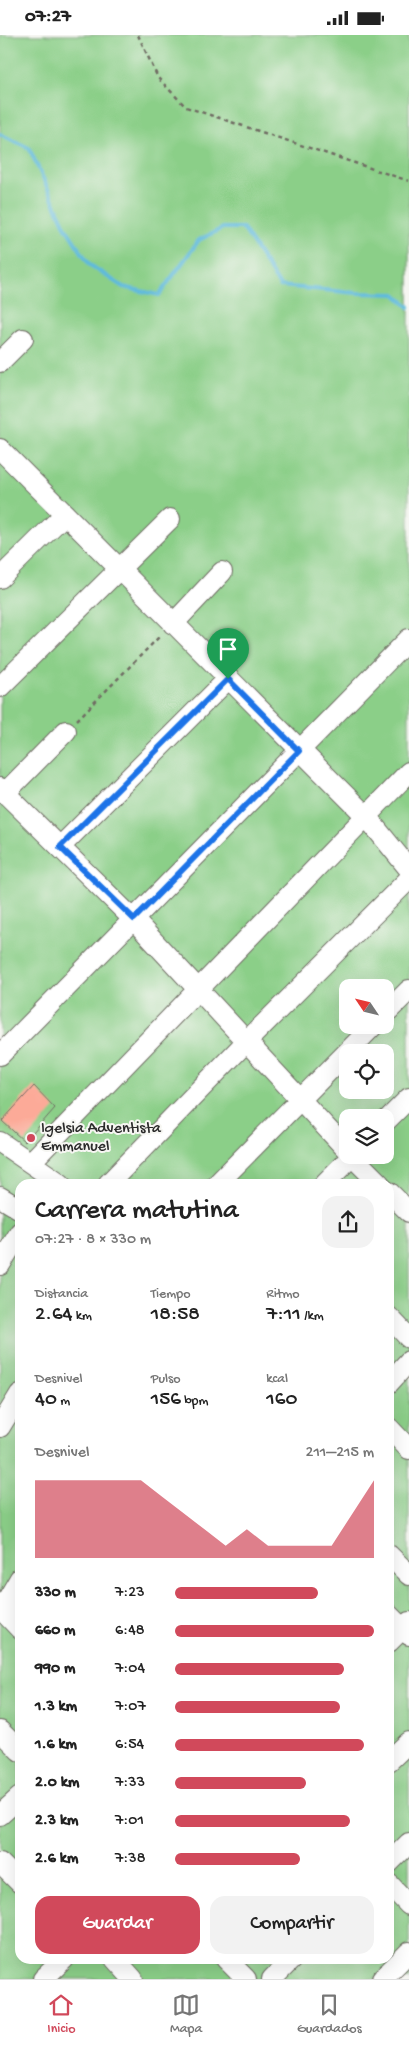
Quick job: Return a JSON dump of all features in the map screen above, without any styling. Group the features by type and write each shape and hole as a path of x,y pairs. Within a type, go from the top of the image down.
{"street":[{"path":"0,362 23,339"},
{"path":"3,458 65,514 299,751 366,816 409,869"},
{"path":"0,579 65,514"},
{"path":"0,687 170,519"},
{"path":"173,624 222,572"},
{"path":"0,1055 409,639"},
{"path":"60,847 228,679"},
{"path":"66,731 3,790 134,919 339,1141"},
{"path":"31,1162 409,772"},
{"path":"113,1179 409,879"},
{"path":"394,1005 409,990"},
{"path":"222,1179 365,1034"},
{"path":"394,1113 409,1099"},
{"path":"0,1141 31,1162 51,1179"},
{"path":"328,1179 342,1164"},
{"path":"361,1164 375,1179"},
{"path":"0,1197 15,1206"},
{"path":"394,1197 409,1212"},
{"path":"0,1265 15,1240"},
{"path":"394,1322 409,1338"},
{"path":"394,1378 409,1361"},
{"path":"0,1427 15,1402"},
{"path":"394,1434 409,1449"},
{"path":"394,1560 409,1575"},
{"path":"15,1587 1,1611 15,1624"},
{"path":"0,1731 15,1746"},
{"path":"394,1756 409,1742"},
{"path":"0,1815 15,1802"},
{"path":"394,1858 409,1843"},
{"path":"0,1863 15,1878"},
{"path":"394,1889 409,1905"},
{"path":"382,1979 409,1951"},
{"path":"43,1979 59,1964"},
{"path":"120,1964 134,1979"},
{"path":"231,1964 246,1979"},
{"path":"272,1979 287,1964"}],"path":[{"path":"138,35 158,78 186,107 409,181"},
{"path":"66,731 173,624"}],"green space":[{"path":"0,35 409,35 409,1979 0,1979"}],"building":[{"path":"34,1086 55,1108 25,1142 2,1121"}],"waterway":[{"path":"0,134 29,148 66,228 90,265 123,287 159,295 199,240 223,228 243,228 280,286 357,293 395,294 409,307"}],"place":[{"name":"Igelsia Adventista Emmanuel","path":"31,1138"}],"route":[{"path":"228,679 299,751 134,919 60,847 228,679"}]}
